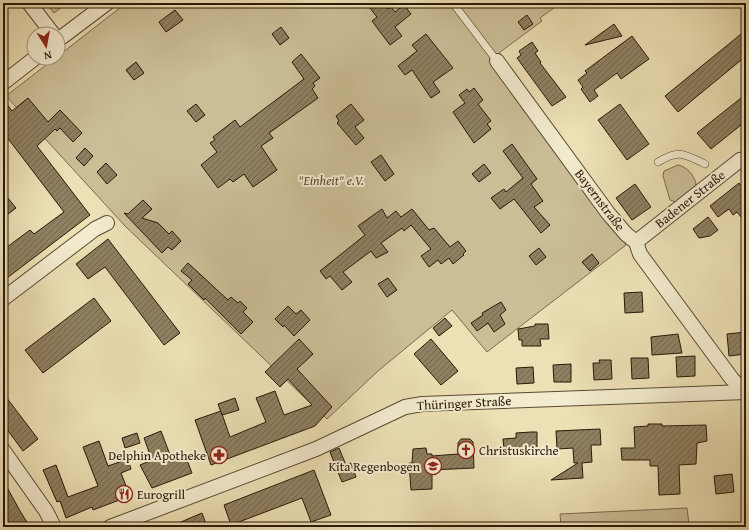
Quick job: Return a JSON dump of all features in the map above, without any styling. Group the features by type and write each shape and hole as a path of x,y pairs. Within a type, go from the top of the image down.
{"street":[{"path":"30,3 47,26"},
{"path":"66,34 107,3"},
{"name":"Bayernstraße","path":"497,61 608,213 626,234 636,242 640,254 745,393"},
{"path":"3,83 26,64"},
{"name":"Badener Straße","path":"636,242 734,164 740,160 746,159"},
{"path":"3,299 95,229 107,223"},
{"name":"Thüringer Straße","path":"110,527 316,450 405,407 422,404 745,393"},
{"path":"3,450 42,505 54,527"}],"lane":[{"name":"Bayernstraße","path":"453,3 497,61"},
{"path":"658,162 670,155 683,153 705,164"}],"green space":[{"path":"46,3 67,3 54,13"},
{"name":"\"Einheit\" e.V.","path":"126,3 561,3 540,18 542,21 499,53 626,245 487,352 452,310 378,371 327,419 125,226 6,96 45,66 66,66 66,50"},
{"path":"678,165 689,171 696,183 695,187 675,202 670,200 663,176 664,171"},
{"path":"687,508 689,524 659,527 561,527 560,514"}],"building":[{"path":"366,3 384,3 388,9 391,7 395,12 404,5 411,14 395,27 402,36 390,45 372,21 377,17"},
{"path":"175,10 183,20 166,32 159,22"},
{"path":"527,15 533,24 524,30 518,22"},
{"path":"614,24 622,36 585,45"},
{"path":"281,27 289,38 280,45 272,34"},
{"path":"746,30 746,56 678,112 665,96"},
{"path":"426,34 453,68 433,82 440,92 431,98 412,70 405,75 398,66 417,51 412,45"},
{"path":"632,36 649,59 621,79 617,73 594,90 598,96 590,102 581,89 583,87 578,80 587,73 585,71"},
{"path":"532,42 538,51 535,53 541,62 540,63 566,97 552,106 517,58 521,55 519,51"},
{"path":"301,54 320,78 313,83 315,86 312,89 318,98 269,133 273,138 261,146 277,170 253,187 244,174 233,182 230,179 218,188 201,165 217,152 210,143 215,140 213,137 235,120 240,127 304,79 292,62"},
{"path":"136,62 144,73 134,80 126,70"},
{"path":"474,88 483,100 478,104 491,121 487,124 491,129 474,143 453,112 465,103 459,95 467,89 469,92"},
{"path":"746,94 746,121 711,149 697,133"},
{"path":"28,98 48,122 60,110 82,133 73,142 60,128 57,131 55,129 37,146 90,215 3,281 3,250 30,230 34,234 64,212 3,132 3,99 12,111"},
{"path":"196,104 205,115 196,122 187,111"},
{"path":"351,104 364,120 355,127 364,138 356,145 337,123 339,121 336,116"},
{"path":"620,104 649,144 627,160 598,120"},
{"path":"512,144 537,179 531,184 543,201 534,207 550,225 541,233 514,199 500,209 491,198 504,189 506,192 523,178 503,151"},
{"path":"85,148 93,156 84,166 76,158"},
{"path":"381,155 394,174 385,181 371,162"},
{"path":"106,163 117,175 107,184 97,172"},
{"path":"484,164 491,173 479,182 472,174"},
{"path":"739,183 746,192 746,223 737,212 733,215 729,209 718,217 710,206"},
{"path":"635,184 651,207 632,220 616,198"},
{"path":"3,192 16,208 3,218"},
{"path":"143,200 152,209 142,218 158,223 169,234 172,231 181,241 172,250 168,247 162,253 124,213 128,214"},
{"path":"382,209 387,218 396,211 401,217 412,209 429,230 434,228 450,247 458,241 466,251 463,254 464,255 453,264 449,258 441,264 438,260 429,267 421,256 431,249 411,225 404,231 402,228 381,243 388,252 376,258 371,251 343,272 352,282 342,290 330,276 326,279 320,271 365,235 358,226"},
{"path":"708,217 718,230 710,236 699,238 693,229"},
{"path":"108,239 180,333 164,345 105,267 88,279 76,264"},
{"path":"539,248 546,257 536,265 529,256"},
{"path":"592,254 599,263 590,271 582,262"},
{"path":"188,263 228,300 231,297 238,303 240,301 247,308 243,312 253,322 241,334 205,298 204,300 188,284 192,280 181,271"},
{"path":"388,278 397,290 387,297 378,284"},
{"path":"642,292 643,312 625,313 624,293"},
{"path":"94,298 111,321 43,373 25,350"},
{"path":"501,302 506,310 500,315 505,324 494,332 488,323 477,331 471,323 483,315 482,313"},
{"path":"288,306 296,314 301,310 310,320 294,336 284,325 283,327 275,319"},
{"path":"445,318 452,326 439,336 433,328"},
{"path":"535,324 548,324 549,339 540,339 541,346 522,346 522,340 519,340 518,329 535,326"},
{"path":"746,332 746,354 729,356 727,334"},
{"path":"678,334 682,353 652,355 651,337"},
{"path":"299,339 313,354 297,369 332,407 315,426 211,465 195,420 221,411 230,437 266,422 256,398 275,391 284,415 312,405 288,379 280,387 265,372"},
{"path":"431,339 458,371 441,385 414,354"},
{"path":"695,356 695,376 677,377 676,357"},
{"path":"631,358 648,358 649,378 632,379"},
{"path":"599,360 611,360 612,379 594,380 593,363 600,363"},
{"path":"571,364 571,382 554,382 553,365"},
{"path":"533,367 534,383 517,384 516,368"},
{"path":"3,393 38,439 23,451 3,424"},
{"path":"235,398 239,410 222,415 218,404"},
{"path":"648,424 662,424 662,426 706,425 707,441 697,443 696,464 679,465 680,494 659,495 658,466 650,466 650,460 622,460 621,448 635,448 634,427 648,426"},
{"path":"600,429 601,445 591,445 592,462 582,463 583,478 551,480 578,463 574,463 573,448 557,449 556,431"},
{"path":"161,431 172,460 185,455 192,473 152,488 140,465 152,460 144,438"},
{"path":"537,432 537,450 512,452 512,448 504,449 503,439 516,438 516,433"},
{"path":"137,433 140,443 125,448 122,438"},
{"path":"461,439 470,439 473,442 474,468 432,470 432,489 411,490 409,463 412,463 413,449 426,448 427,454 432,454 432,456 458,454 458,443"},
{"path":"99,441 108,466 128,459 131,469 121,473 130,496 93,510 92,507 66,518 60,501 57,502 43,470 56,465 68,497 98,486 83,447"},
{"path":"339,448 346,465 351,463 356,477 342,482 330,452"},
{"path":"314,470 331,515 311,522 302,498 231,525 224,505"},
{"path":"732,474 734,492 716,494 714,476"},
{"path":"3,480 30,527 5,527 3,523"},
{"path":"202,513 206,524 197,527 169,527"}],"place":[{"name":"Christuskirche","path":"466,450"},
{"name":"Delphin Apotheke","path":"219,455"},
{"name":"Kita Regenbogen","path":"433,466"},
{"name":"Eurogrill","path":"124,494"}]}
